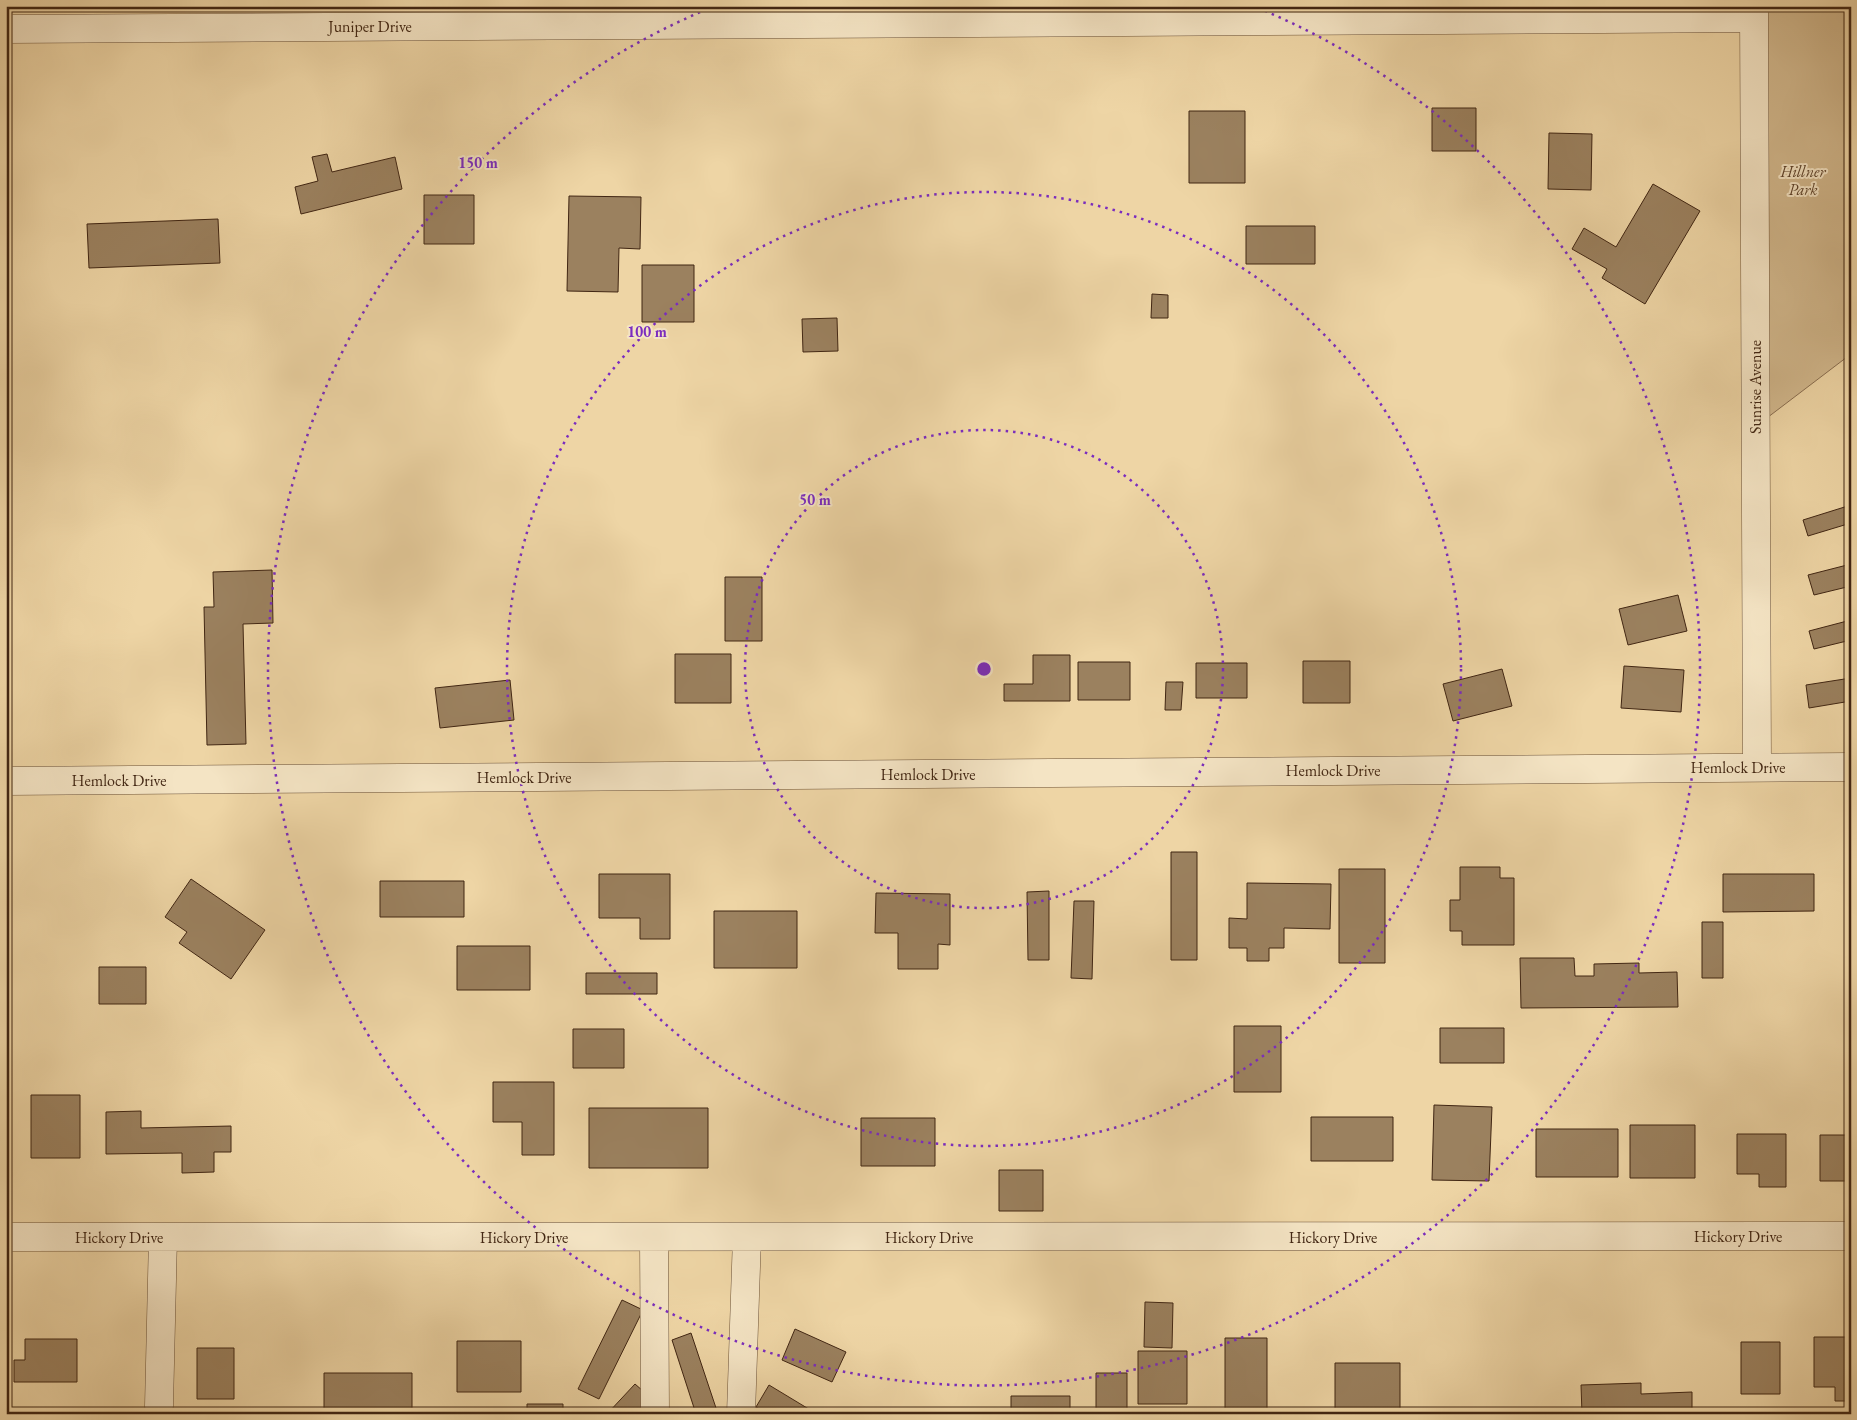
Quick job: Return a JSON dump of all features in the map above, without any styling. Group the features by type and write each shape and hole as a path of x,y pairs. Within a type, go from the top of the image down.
{"street":[{"name":"Juniper Drive","path":"6,29 1754,12"},
{"name":"Sunrise Avenue","path":"1754,12 1757,767"},
{"name":"Hemlock Drive","path":"6,781 1851,767"},
{"name":"Hickory Drive","path":"6,1237 1851,1236"},
{"path":"159,1406 163,1237"},
{"path":"654,1237 655,1414"},
{"path":"741,1414 747,1237"}],"green space":[{"name":"Hillner Park","path":"1756,6 1851,6 1851,354 1755,427"}],"building":[{"path":"1432,108 1476,108 1476,151 1432,151"},
{"path":"1189,111 1245,111 1245,183 1189,183"},
{"path":"1549,133 1592,134 1591,190 1548,189"},
{"path":"327,154 332,172 395,157 402,189 301,214 295,187 318,181 312,157"},
{"path":"1653,184 1700,211 1645,304 1602,278 1607,269 1572,249 1584,228 1616,247"},
{"path":"424,195 474,195 474,244 424,244"},
{"path":"569,196 641,197 640,249 619,248 618,292 567,291"},
{"path":"218,219 220,263 89,268 87,224"},
{"path":"1246,226 1315,226 1315,264 1246,264"},
{"path":"642,265 694,265 694,322 642,322"},
{"path":"1152,294 1168,295 1168,318 1151,318"},
{"path":"837,318 838,351 803,352 802,319"},
{"path":"1851,505 1851,523 1808,536 1803,520"},
{"path":"1851,564 1851,586 1814,595 1808,575"},
{"path":"272,570 273,623 243,624 246,744 207,745 204,607 214,607 213,572"},
{"path":"725,577 762,577 762,641 725,641"},
{"path":"1678,595 1687,631 1628,645 1619,609"},
{"path":"1851,620 1851,640 1814,649 1809,631"},
{"path":"675,654 731,654 731,703 675,703"},
{"path":"1033,655 1070,655 1070,701 1004,701 1004,684 1033,684"},
{"path":"1303,661 1350,661 1350,703 1303,703"},
{"path":"1078,662 1130,662 1130,700 1078,700"},
{"path":"1196,663 1247,663 1247,698 1196,698"},
{"path":"1624,666 1684,670 1681,712 1621,708"},
{"path":"1502,669 1512,706 1453,721 1443,684"},
{"path":"1851,678 1851,701 1809,708 1806,685"},
{"path":"510,680 514,720 440,728 435,688"},
{"path":"1166,682 1183,682 1181,710 1165,710"},
{"path":"1171,852 1197,852 1197,960 1171,960"},
{"path":"1460,867 1500,867 1500,878 1514,878 1514,945 1462,945 1462,931 1450,931 1450,900 1460,900"},
{"path":"1339,869 1385,869 1385,963 1339,963"},
{"path":"599,874 670,874 670,939 640,939 640,918 599,918"},
{"path":"1723,874 1814,874 1814,911 1723,912"},
{"path":"191,879 265,930 231,979 179,943 187,932 165,917"},
{"path":"380,881 464,881 464,917 380,917"},
{"path":"1247,883 1331,884 1330,929 1284,928 1284,948 1269,948 1269,961 1247,961 1247,948 1229,948 1229,918 1247,919"},
{"path":"1049,891 1049,960 1028,960 1027,892"},
{"path":"876,893 950,894 950,945 938,944 938,969 898,969 898,933 875,933"},
{"path":"1074,901 1094,901 1092,979 1071,978"},
{"path":"714,911 797,911 797,968 714,968"},
{"path":"1702,922 1723,922 1723,978 1702,978"},
{"path":"457,946 530,946 530,990 457,990"},
{"path":"1520,958 1574,958 1575,976 1594,976 1594,964 1639,963 1639,973 1677,972 1678,1007 1521,1008"},
{"path":"99,967 146,967 146,1004 99,1004"},
{"path":"586,973 657,973 657,994 586,994"},
{"path":"1234,1026 1281,1026 1281,1092 1234,1092"},
{"path":"1440,1028 1504,1028 1504,1063 1440,1063"},
{"path":"573,1029 624,1029 624,1068 573,1068"},
{"path":"493,1082 554,1082 554,1155 522,1155 522,1122 493,1122"},
{"path":"31,1095 80,1095 80,1158 31,1158"},
{"path":"1434,1105 1492,1107 1489,1181 1432,1180"},
{"path":"589,1108 708,1108 708,1168 589,1168"},
{"path":"141,1111 141,1128 231,1126 231,1152 214,1152 214,1172 182,1173 182,1153 106,1154 106,1112"},
{"path":"1311,1117 1393,1117 1393,1161 1311,1161"},
{"path":"861,1118 935,1118 935,1166 861,1166"},
{"path":"1630,1125 1695,1125 1695,1178 1630,1178"},
{"path":"1536,1129 1618,1129 1618,1177 1536,1177"},
{"path":"1737,1134 1786,1134 1786,1187 1759,1187 1759,1174 1737,1174"},
{"path":"1820,1135 1851,1135 1851,1181 1820,1181"},
{"path":"999,1170 1043,1170 1043,1211 999,1211"},
{"path":"622,1300 643,1310 599,1399 578,1389"},
{"path":"1145,1302 1173,1303 1172,1348 1144,1347"},
{"path":"795,1329 846,1352 832,1382 782,1360"},
{"path":"691,1333 718,1414 696,1414 672,1340"},
{"path":"1814,1337 1851,1337 1851,1401 1835,1401 1835,1387 1814,1387"},
{"path":"1225,1338 1267,1338 1267,1411 1225,1411"},
{"path":"25,1339 77,1339 77,1382 14,1382 14,1360 25,1360"},
{"path":"457,1341 521,1341 521,1392 457,1392"},
{"path":"1741,1342 1780,1342 1780,1394 1741,1394"},
{"path":"197,1348 234,1348 234,1399 197,1399"},
{"path":"1138,1351 1187,1351 1187,1404 1138,1404"},
{"path":"1335,1363 1400,1363 1400,1414 1335,1414"},
{"path":"324,1373 412,1373 412,1410 324,1410"},
{"path":"1096,1373 1127,1373 1127,1414 1096,1414"},
{"path":"1641,1383 1641,1394 1692,1392 1692,1414 1582,1414 1581,1385"},
{"path":"635,1384 651,1398 636,1414 607,1414"},
{"path":"769,1385 817,1414 768,1414 756,1407"},
{"path":"1011,1396 1070,1396 1070,1414 1011,1414"},
{"path":"527,1404 563,1404 563,1414 527,1414"},
{"path":"906,1411 973,1411 973,1414 906,1414"}]}
